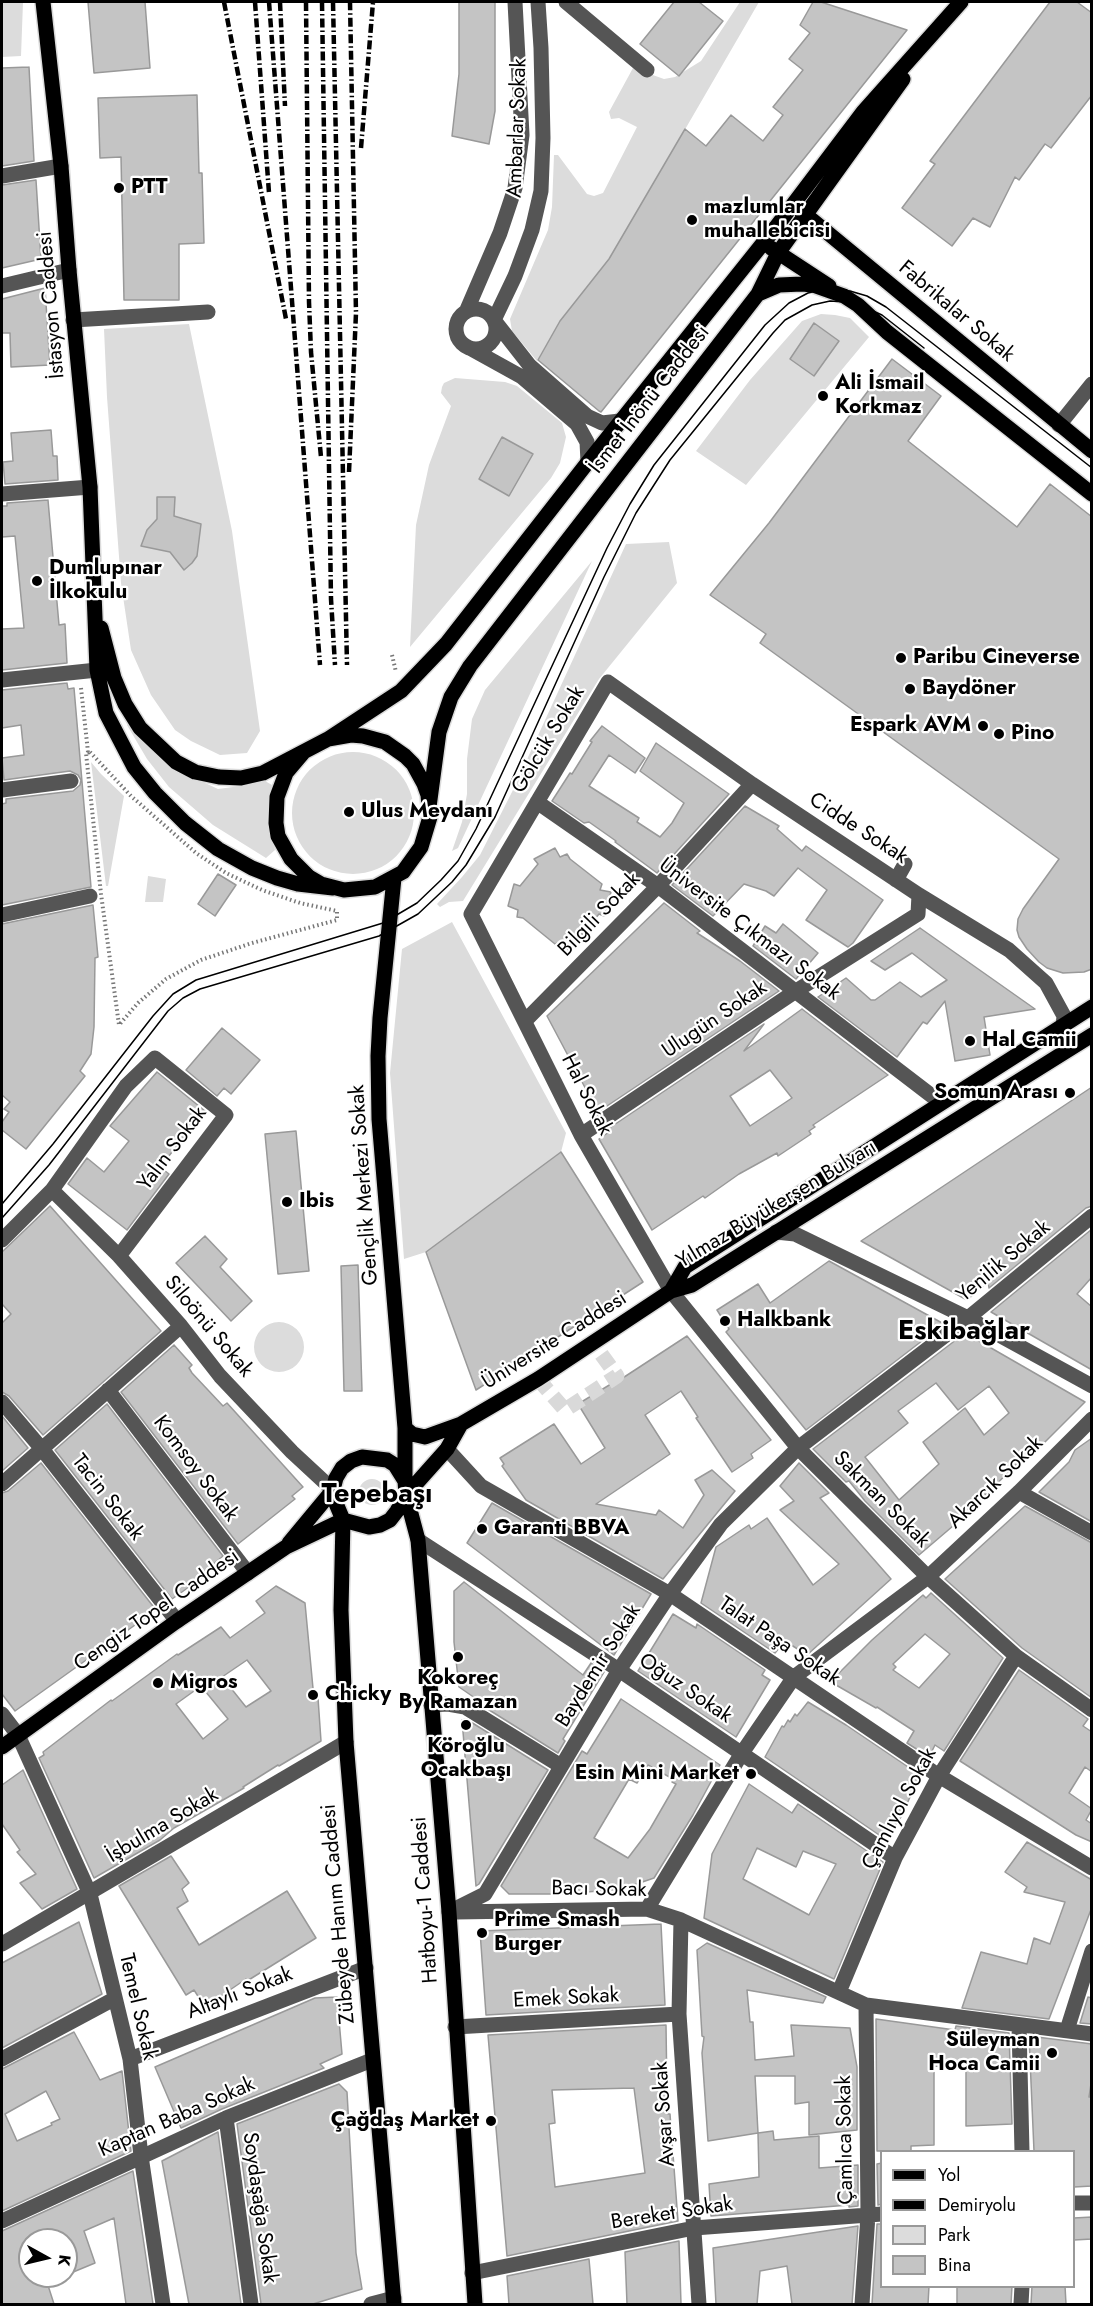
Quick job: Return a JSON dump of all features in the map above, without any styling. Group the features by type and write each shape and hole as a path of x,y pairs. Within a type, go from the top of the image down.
{"main road":[{"name":"İstasyon Caddesi","path":"43,2 61,166 73,320 90,487 94,605"},
{"name":"İsmet İnönü Caddesi","path":"328,739 401,691 423,669 469,615 620,421 764,242 863,112 961,2"},
{"name":"İsmet İnönü Caddesi","path":"429,807 439,732 451,697 470,666 758,294 778,253 874,121 936,30"},
{"name":"Fabrikalar Sokak","path":"793,204 1092,451"},
{"path":"764,242 858,305 887,332 1092,494"},
{"path":"758,294 779,285 802,284 813,285 844,296"},
{"path":"94,605 114,678 125,704 140,728 158,748 176,762 203,774 241,778 263,772 328,739 340,736 363,736 385,742 396,748 413,764 428,795 428,828 422,847 410,864 394,878 364,889 298,884 252,868 218,849 185,823 155,794 134,767 106,713 97,670 94,605"},
{"path":"303,753 286,773 277,797 278,836 291,860 299,869 333,888"},
{"name":"Gençlik Merkezi Sokak","path":"394,878 380,1018 378,1088 405,1428 405,1488"},
{"name":"Yılmaz Büyükerşen Bulvarı","path":"671,1291 685,1267 1092,1007"},
{"name":"Yılmaz Büyükerşen Bulvarı","path":"671,1291 692,1285 1092,1035"},
{"name":"Üniversite Caddesi","path":"460,1424 547,1373 671,1291"},
{"path":"387,1460 425,1437 460,1424"},
{"path":"405,1488 395,1465 387,1460 362,1457 342,1468 333,1490 343,1520 369,1527 390,1520 397,1511 405,1488 447,1449 460,1424"},
{"path":"405,1428 412,1434 425,1437"},
{"name":"Hatboyu-1 Caddesi","path":"405,1488 418,1540 449,1912 475,2304"},
{"path":"286,1547 333,1490"},
{"name":"Cengiz Topel Caddesi","path":"2,1747 177,1621 286,1547 343,1520"},
{"name":"Zübeyde Hanım Caddesi","path":"343,1520 341,1610 346,1742 394,2301"}],"street":[{"path":"466,312 500,233 516,188 522,135 515,2"},
{"name":"Ambarlar Sokak","path":"494,320 515,276 532,230 541,191 542,70 538,2"},
{"path":"566,2 647,70"},
{"path":"2,176 61,166"},
{"path":"2,286 69,270"},
{"path":"588,462 587,442 576,424 522,377 466,346 458,336 456,329 460,316 466,312 485,310 530,366 587,416 602,423 620,421"},
{"path":"73,320 208,312"},
{"path":"466,346 478,349 490,343 496,332 494,320"},
{"path":"1059,425 1092,384"},
{"path":"2,494 90,487"},
{"path":"2,680 97,670"},
{"name":"Cidde Sokak","path":"608,682 752,784 919,895 1009,950 1046,983 1064,1016 1063,1027"},
{"name":"Gölcük Sokak","path":"471,914 608,682"},
{"path":"2,790 71,781"},
{"name":"Bilgili Sokak","path":"525,1020 658,886 752,784"},
{"name":"Üniversite Çıkmazı Sokak","path":"537,802 658,886 932,1096"},
{"path":"896,880 905,864"},
{"name":"Ulugün Sokak","path":"581,1136 796,991 918,914 919,895"},
{"path":"2,915 90,896"},
{"name":"Hal Sokak","path":"471,914 581,1136 671,1291"},
{"name":"Yalın Sokak","path":"52,1190 126,1086 155,1058 226,1115 119,1256"},
{"path":"2,1240 52,1190"},
{"name":"Siloönü Sokak","path":"52,1190 119,1256 181,1326 220,1376 292,1452 333,1490"},
{"name":"Yenilik Sokak","path":"798,1448 968,1318 1092,1216"},
{"path":"776,1232 795,1234 968,1318 1092,1386"},
{"name":"Sakman Sokak","path":"671,1291 798,1448 928,1577 1016,1656 1092,1710"},
{"path":"2,1484 181,1326"},
{"name":"Komsoy Sokak","path":"108,1390 248,1574"},
{"name":"Tacin Sokak","path":"2,1402 42,1449 177,1621"},
{"name":"Akarcık Sokak","path":"647,1909 742,1753 794,1677 928,1577 1019,1492 1092,1419"},
{"name":"Baydemir Sokak","path":"449,1912 485,1894 619,1670 670,1594 721,1524 798,1448"},
{"name":"Talat Paşa Sokak","path":"447,1449 481,1486 670,1594 939,1776 1092,1868"},
{"path":"1019,1492 1092,1533"},
{"name":"Oğuz Sokak","path":"418,1540 619,1670 895,1858"},
{"name":"Çamlıyol Sokak","path":"839,1992 895,1858 939,1776 1016,1656"},
{"path":"431,1705 448,1704 465,1707 561,1766"},
{"name":"Temel Sokak","path":"2,1714 18,1735 90,1894 130,2059 141,2156 164,2304"},
{"name":"İşbulma Sokak","path":"2,1944 346,1742"},
{"name":"Bacı Sokak","path":"449,1912 647,1909 681,1920 839,1992"},
{"name":"Avşar Sokak","path":"681,1920 679,2014 699,2304"},
{"path":"1067,2030 1092,1951"},
{"name":"Altaylı Sokak","path":"130,2059 366,1968"},
{"path":"839,1992 866,2005 1092,2034"},
{"path":"2,2059 114,1999"},
{"name":"Çamlıca Sokak","path":"862,2304 875,2214 866,2005"},
{"name":"Emek Sokak","path":"455,2026 679,2014"},
{"path":"1018,2025 1022,2150"},
{"name":"Kaptan Baba Sokak","path":"2,2221 226,2118 372,2060"},
{"name":"Soydaşağa Sokak","path":"226,2118 251,2304"},
{"path":"1075,2203 1092,2203"},
{"name":"Bereket Sokak","path":"472,2273 694,2228 875,2214"},
{"path":"1021,2304 1022,2288"},
{"path":"371,2304 394,2301"}],"path":[{"path":"79,672 101,894 119,1025 138,1003 166,979 201,960 252,943 337,920 337,911 300,903 262,890 226,873 196,853 131,796 88,752"}],"green space":[{"path":"2,2 23,2 21,56 2,57"},
{"path":"740,2 759,2 604,269 602,268 560,321 537,361 512,331 510,319 548,230 552,207 554,155 558,155 587,194 594,196 603,193 637,127 619,118 611,119 609,112 633,68 664,79 675,77 701,61"},
{"path":"821,314 850,318 869,337 746,485 696,451 750,380 802,321"},
{"path":"189,324 232,531 260,731 247,753 220,755 191,741 175,730 151,695 131,650 121,583 104,329"},
{"path":"455,378 505,382 517,386 562,423 566,437 560,463 551,478 410,647 416,525 429,465 451,406 441,393 442,387 444,383"},
{"path":"669,542 677,583 599,679 463,901 449,902 440,907 437,904 480,855 512,792 626,544"},
{"path":"592,561 458,848 452,851 462,822 467,794 467,759 472,719 485,690"},
{"path":"131,722 188,775 218,789 265,781 272,785 267,820 275,850 266,858 213,825 169,787 147,759 127,725"},
{"path":"353,752 376,757 396,770 409,790 414,813 409,836 396,856 376,869 353,874 330,869 310,856 297,836 292,813 297,790 310,770 330,757"},
{"path":"91,762 124,796 108,886 106,886"},
{"path":"148,876 166,879 163,902 145,902"},
{"path":"452,922 566,1133 561,1152 426,1252 404,1259 390,1073 402,949"},
{"path":"279,1322 288,1324 299,1333 304,1347 302,1356 293,1367 279,1372 270,1370 259,1361 254,1347 256,1338 265,1327"},
{"path":"372,1479 381,1483 385,1492 381,1501 372,1505 363,1501 359,1492 363,1483"}],"building":[{"path":"88,2 145,2 150,68 94,73"},
{"path":"459,2 495,2 495,111 489,144 452,136 459,74"},
{"path":"674,2 699,2 723,21 679,76 640,44"},
{"path":"813,2 821,2 907,30 601,412 599,411 538,360 560,321 609,259 685,129 706,146 731,115 763,141 783,115 773,107 803,70 789,59 810,33 800,25"},
{"path":"1050,2 1077,2 1092,13 1092,95 1051,148 1045,144 1019,180 1015,177 990,227 973,218 952,246 902,208 935,164 930,161"},
{"path":"29,67 34,161 2,166 2,68"},
{"path":"197,95 204,243 179,244 179,300 124,300 121,157 100,158 98,98"},
{"path":"36,180 41,259 2,268 2,185"},
{"path":"45,288 50,365 11,367 10,333 2,333 2,299"},
{"path":"814,323 839,341 814,376 790,359"},
{"name":"Espark AVM","path":"892,359 941,396 908,441 1017,527 1050,484 1092,517 1092,969 1084,972 1063,973 1047,968 1027,949 1017,930 1018,919 1023,909 1059,859 760,643 766,634 710,595 769,523"},
{"path":"51,430 53,456 57,456 58,480 5,484 3,462 13,461 11,433"},
{"path":"502,437 533,454 509,496 479,479"},
{"path":"157,497 175,497 174,516 201,524 197,556 184,570 170,552 141,546 147,530 157,519"},
{"name":"Dumlupınar İlkokulu","path":"48,500 59,625 65,624 67,663 2,670 2,629 24,628 15,536 2,537 2,506 7,506 7,503"},
{"path":"67,683 68,689 74,688 91,887 2,905 2,804 6,803 6,799 73,791 80,785 81,780 78,775 70,771 4,780 2,758 24,755 21,725 2,728 2,690"},
{"path":"602,726 645,758 635,773 609,755 589,786 639,818 637,822 660,837 684,803 640,771 656,743 729,794 657,873 589,822 584,823 552,801"},
{"path":"745,806 779,826 777,829 802,851 806,846 883,900 848,947 806,920 827,890 798,868 774,896 744,884 713,916 672,885"},
{"path":"555,848 560,857 567,854 570,859 602,884 600,890 611,892 604,916 599,914 582,934 585,941 565,951 560,942 555,944 523,918 517,917 518,910 508,906 514,884 520,886 538,864 534,859"},
{"path":"218,874 236,885 215,916 198,904"},
{"path":"664,903 700,931 697,933 740,961 779,991 598,1112 547,1016"},
{"path":"93,905 98,957 95,958 94,1027 91,1054 80,1071 85,1076 26,1149 2,1130 2,1122 9,1112 4,1109 10,1102 2,1095 2,924"},
{"path":"783,924 818,953 796,979 753,946 765,926 776,933"},
{"path":"920,928 1035,1009 984,1017 990,1055 955,1061 945,1001 927,1024 923,1022 897,1057 818,997 846,978 871,1000 875,1000 900,982 921,997 947,980 912,953 885,970 871,961"},
{"path":"802,1009 888,1075 813,1125 815,1127 809,1131 811,1134 778,1156 777,1153 739,1174 652,1230 599,1139 609,1132 608,1129 764,1024 744,1051","holes":["770,1070 792,1098 750,1126 730,1096"]},
{"path":"222,1028 260,1060 231,1094 224,1088 217,1096 186,1070"},
{"path":"157,1072 205,1111 160,1167 169,1174 127,1230 68,1184 87,1158 104,1172 129,1141 110,1126"},
{"path":"1092,1087 1092,1206 1086,1208 989,1288 988,1282 967,1300 861,1241"},
{"name":"Ibis","path":"296,1131 309,1271 278,1274 265,1134"},
{"path":"561,1152 643,1282 476,1390 426,1252"},
{"path":"50,1206 161,1331 43,1435 9,1396 2,1392 2,1323 11,1314 2,1304 2,1252"},
{"path":"1092,1229 1092,1277 1077,1294 1092,1307 1092,1370 991,1312"},
{"path":"205,1236 227,1259 220,1267 252,1301 231,1321 176,1263"},
{"path":"829,1261 944,1324 806,1430 726,1332 729,1329 717,1310 758,1284 770,1303"},
{"path":"358,1265 362,1391 344,1391 341,1266"},
{"path":"965,1333 1085,1402 1038,1449 1035,1446 960,1520 919,1555 865,1501 849,1481 846,1482 813,1449","holes":["936,1383 958,1410 989,1386 1009,1413 984,1435 965,1408 923,1442 939,1464 899,1500 865,1457 908,1423 898,1411"]},
{"path":"687,1336 771,1440 751,1454 753,1458 732,1472 681,1391 645,1415 670,1454 596,1504 656,1515 659,1510 683,1528 704,1495 695,1480 712,1470 735,1491 663,1579 526,1500 502,1466 504,1464 500,1458 554,1424 581,1464 605,1448 578,1404 612,1385"},
{"path":"174,1345 192,1365 189,1368 192,1373 223,1406 227,1403 303,1487 292,1496 295,1499 238,1544 121,1392"},
{"path":"107,1404 223,1556 204,1572 206,1575 172,1599 55,1450"},
{"path":"2,1416 28,1448 2,1471"},
{"path":"1092,1438 1092,1522 1039,1492 1069,1462 1075,1450"},
{"path":"41,1463 156,1610 15,1711 2,1694 2,1493 8,1491"},
{"path":"799,1463 829,1493 820,1498 891,1579 807,1655 785,1641 775,1653 701,1603 716,1547 749,1525 751,1529 767,1518 813,1585 839,1564 780,1510 794,1501 780,1486"},
{"path":"492,1503 651,1594 614,1655 467,1543"},
{"path":"1025,1506 1092,1543 1092,1698 1022,1648 945,1579"},
{"path":"464,1582 583,1675 591,1663 604,1672 563,1739 565,1741 558,1753 486,1708 488,1707 459,1687 454,1642 454,1591"},
{"path":"276,1586 305,1603 314,1699 318,1698 321,1741 94,1878 39,1758 44,1755 43,1752 111,1700 177,1654 221,1627 230,1638 265,1613 256,1601","holes":["247,1660 271,1691 246,1707 222,1677","201,1686 228,1719 203,1739 176,1704"]},
{"path":"931,1593 1003,1658 944,1751 935,1745 929,1757 907,1743 914,1731 877,1707 836,1685 834,1678 872,1640 923,1595 926,1598","holes":["925,1634 950,1654 919,1688 893,1670 896,1667 893,1664"]},
{"path":"673,1614 696,1628 697,1624 765,1670 762,1675 770,1680 736,1737 638,1671"},
{"path":"1019,1670 1088,1719 1083,1726 1092,1732 1092,1772 1085,1767 1069,1793 1092,1809 1086,1820 1092,1824 1092,1842 1076,1835 960,1761"},
{"path":"621,1699 720,1765 693,1815 654,1878 622,1889 563,1894 509,1894 501,1886 582,1751 587,1754","holes":["648,1765 673,1779 672,1782 676,1784 650,1829 628,1858 594,1838 629,1779 637,1783"]},
{"path":"808,1702 920,1775 901,1817 885,1839 765,1757 782,1726 784,1727 788,1720 790,1722 795,1714 797,1716"},
{"path":"466,1719 548,1770 476,1886 462,1720"},
{"path":"23,1770 77,1889 42,1909 20,1883 36,1874 17,1852 20,1850 2,1824 2,1785"},
{"path":"749,1784 792,1813 798,1804 883,1862 834,1979 704,1918 712,1854","holes":["757,1848 796,1867 803,1851 836,1864 809,1915 743,1879"]},
{"path":"1027,1842 1092,1880 1092,1907 1049,2019 962,2008 981,1952 1027,1964 1034,1938 1050,1944 1065,1902 1024,1892 1027,1887 1005,1872"},
{"path":"171,1856 189,1883 182,1889 188,1901 177,1908 199,1945 287,1891 316,1938 247,1981 246,1979 205,2007 194,1990 186,1995 119,1886"},
{"path":"79,1922 102,1994 2,2048 2,1963"},
{"path":"661,1924 665,2005 486,2015 480,1931"},
{"path":"707,1943 826,1997 823,2003 747,1990 750,2022 753,2022 755,2060 794,2056 791,2025 850,2028 857,2067 857,2130 809,2135 809,2102 795,2104 795,2076 755,2076 758,2133 708,2141 702,2053 704,2037 702,2036 697,1950"},
{"path":"337,1997 342,2054 320,2064 324,2068 181,2128 155,2067 315,1998"},
{"path":"1088,1997 1092,1998 1092,2024 1080,2023"},
{"path":"876,2019 955,2030 956,2026 1009,2033 1012,2124 966,2126 966,2067 934,2066 934,2145 911,2146 911,2150 877,2151"},
{"path":"666,2025 668,2114 670,2114 678,2221 507,2256 488,2035","holes":["634,2088 645,2173 555,2187 549,2124 555,2123 552,2090"]},
{"path":"74,2032 100,2080 122,2071 131,2151 2,2211 2,2069","holes":["46,2091 60,2119 17,2141 5,2114"]},
{"path":"1029,2036 1092,2044 1092,2077 1089,2097 1092,2097 1092,2186 1075,2187 1075,2150 1034,2150"},
{"path":"339,2084 347,2092 356,2253 362,2289 313,2304 261,2304 237,2124"},
{"path":"773,2131 774,2140 819,2136 819,2168 858,2165 858,2206 711,2216 709,2184 759,2177 758,2133"},
{"path":"218,2132 241,2304 189,2304 162,2161"},
{"path":"880,2163 880,2204 878,2205 877,2164"},
{"path":"133,2171 153,2304 126,2304 114,2218 84,2231 95,2263 78,2270 78,2228 18,2228 18,2288 49,2288 54,2304 2,2304 2,2231"},
{"path":"1092,2217 1092,2239 1075,2240 1075,2218"},
{"path":"877,2224 880,2224 880,2288 929,2288 928,2304 872,2304"},
{"path":"858,2226 852,2304 792,2304 787,2266 760,2271 757,2304 716,2304 713,2248"},
{"path":"679,2241 681,2304 627,2304 625,2252"},
{"path":"589,2259 593,2304 509,2304 507,2276"},
{"path":"957,2288 1012,2288 1011,2304 957,2304"},
{"path":"1032,2288 1065,2288 1066,2304 1031,2304"}],"tunnel":[{"path":"538,1379 565,1410 617,1376 594,1344"}],"tram line":[{"path":"2,1204 173,994 196,980 383,923 417,903 458,861 476,829 607,548 630,504 654,465 765,325 789,303 808,293 824,289 850,291 867,296 886,307 1092,468"},
{"path":"2,1218 49,1165 168,1011 183,998 200,989 379,936 418,914 452,882 466,865 495,817 604,577 636,513 670,460 785,320 812,305 830,301 846,302 882,315 924,348"}],"railway":[{"path":"224,2 286,319"},
{"path":"255,2 269,193"},
{"path":"269,2 320,665"},
{"path":"280,2 285,106"},
{"path":"306,2 309,302 311,352 321,457"},
{"path":"322,2 331,599 335,665"},
{"path":"333,2 347,665"},
{"path":"349,472 356,313 350,2"},
{"path":"361,148 373,2"}],"place":[{"name":"PTT","path":"119,188"},
{"name":"mazlumlar muhallebicisi","path":"692,220"},
{"name":"Ali İsmail Korkmaz","path":"823,396"},
{"name":"Dumlupınar İlkokulu","path":"37,581"},
{"name":"Paribu Cineverse","path":"901,658"},
{"name":"Baydöner","path":"910,689"},
{"name":"Espark AVM","path":"983,726"},
{"name":"Pino","path":"999,734"},
{"name":"Ulus Meydanı","path":"349,812"},
{"name":"Hal Camii","path":"970,1041"},
{"name":"Somun Arası","path":"1070,1093"},
{"name":"Ibis","path":"287,1202"},
{"name":"Halkbank","path":"725,1321"},
{"name":"Garanti BBVA","path":"482,1529"},
{"name":"Kokoreç By Ramazan","path":"458,1657"},
{"name":"Migros","path":"158,1683"},
{"name":"Chicky","path":"313,1695"},
{"name":"Köroğlu Ocakbaşı","path":"466,1725"},
{"name":"Esin Mini Market","path":"751,1774"},
{"name":"Prime Smash Burger","path":"482,1933"},
{"name":"Süleyman Hoca Camii","path":"1052,2053"},
{"name":"Çağdaş Market","path":"491,2121"}],"district":[{"name":"Eskibağlar","path":"964,1332"},
{"name":"Tepebaşı","path":"377,1495"}]}
